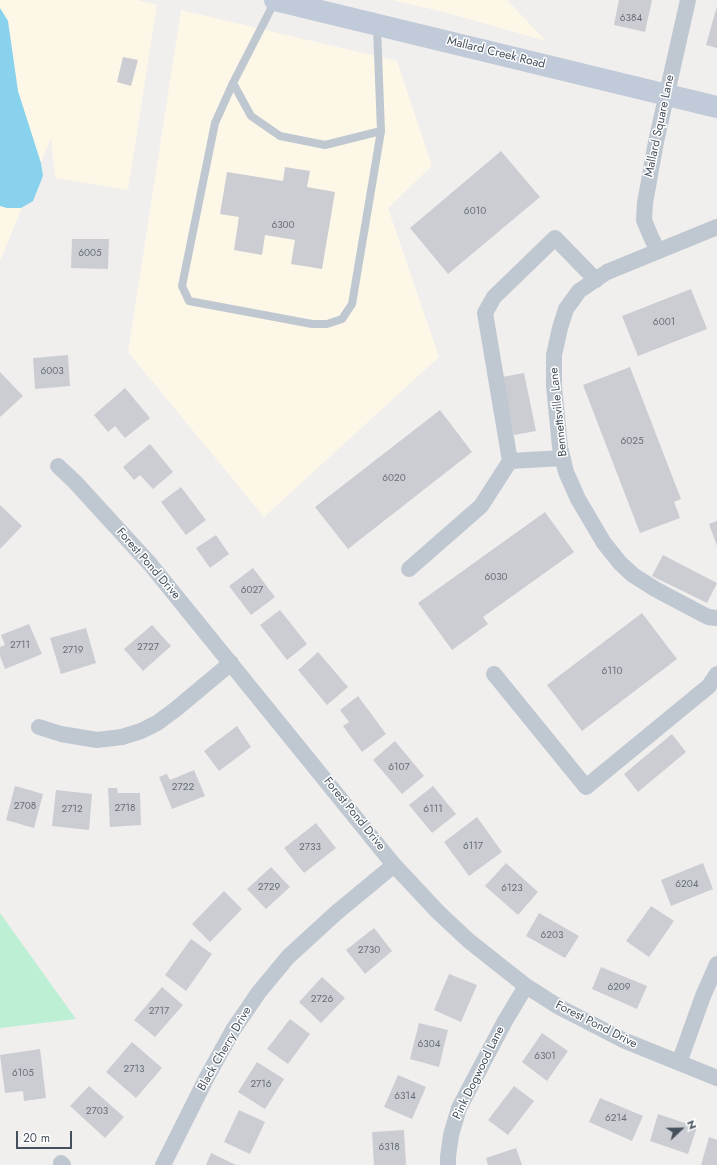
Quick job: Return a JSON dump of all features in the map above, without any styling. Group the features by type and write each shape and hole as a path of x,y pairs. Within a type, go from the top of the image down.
{"main road":[{"name":"Mallard Creek Road","path":"275,0 325,9 377,24 717,107"}],"street":[{"name":"Mallard Square Lane","path":"658,252 644,220 645,202 666,95 688,0"},
{"name":"Bennettsville Lane","path":"717,227 607,272 579,291 566,309 554,355 554,386 560,447 566,472 578,499 604,543 620,563 633,575 655,589 708,617 717,618"},
{"path":"408,569 481,506 510,461 485,313 494,297 555,238 596,280"},
{"path":"510,461 563,458"},
{"name":"Forest Pond Drive","path":"58,466 75,482 150,564 394,865 438,912 468,941 526,986 559,1007 623,1040 679,1064 717,1078"},
{"path":"38,727 61,734 97,740 122,737 141,731 170,714 231,663"},
{"path":"494,674 586,787 709,686 717,674"},
{"name":"Black Cherry Drive","path":"163,1165 207,1077 233,1030 259,992 288,957 336,913 394,865"},
{"path":"679,1064 717,964"},
{"name":"Pink Dogwood Lane","path":"448,1165 450,1135 459,1108 505,1020 526,986"}],"lane":[{"path":"275,0 233,83 216,123 182,286 189,301 312,324 327,324 342,319 352,304 381,131 377,24"},
{"path":"233,83 251,116 280,136 325,145 381,131"}],"shaded area":[{"path":"0,0 137,0 157,5 128,190 55,178 51,138 0,261"},
{"path":"392,0 507,0 546,41 444,12"},
{"path":"181,10 397,61 432,166 388,208 439,357 264,517 128,352"}],"green space":[{"path":"0,913 76,1019 0,1028"}],"water":[{"path":"0,8 8,21 18,91 41,163 43,176 33,201 21,208 7,208 0,206"}],"building":[{"path":"619,0 652,0 645,32 614,25"},
{"path":"717,6 717,48 706,45"},
{"path":"123,57 138,60 131,86 117,82"},
{"path":"501,151 540,197 448,274 410,228"},
{"path":"285,167 310,171 307,187 335,192 322,269 291,264 295,240 265,235 262,255 234,250 239,217 220,214 227,172 283,181"},
{"path":"72,239 109,239 108,269 71,268"},
{"path":"691,289 707,329 638,356 622,316"},
{"path":"68,355 70,386 35,389 33,358"},
{"path":"630,367 681,499 674,502 680,518 640,533 583,385"},
{"path":"0,372 23,396 0,417"},
{"path":"524,373 536,431 514,435 502,377"},
{"path":"125,388 150,418 125,438 115,426 108,432 94,415"},
{"path":"440,410 472,452 348,549 315,507"},
{"path":"150,444 173,472 153,489 140,475 134,480 123,467"},
{"path":"181,487 206,520 186,535 161,502"},
{"path":"0,505 22,526 0,549"},
{"path":"545,512 574,552 483,617 488,624 452,650 418,603"},
{"path":"717,521 717,546 709,524"},
{"path":"216,535 229,554 210,568 196,548"},
{"path":"663,555 717,583 707,603 652,576"},
{"path":"253,568 275,597 251,615 229,586"},
{"path":"280,610 307,644 287,660 260,625"},
{"path":"642,613 677,659 582,731 547,685"},
{"path":"29,624 42,654 5,669 0,656 0,647 5,645 1,635"},
{"path":"152,625 171,646 143,671 124,649"},
{"path":"86,628 96,663 61,674 50,638"},
{"path":"318,652 348,687 327,705 298,670"},
{"path":"358,696 386,734 362,752 343,726 349,722 340,710"},
{"path":"237,726 251,747 219,771 204,751"},
{"path":"672,734 686,752 638,792 624,774"},
{"path":"395,741 424,776 402,794 373,760"},
{"path":"194,770 205,796 172,809 159,777 167,774 170,780"},
{"path":"15,786 43,794 34,828 6,820"},
{"path":"433,786 456,814 432,833 409,805"},
{"path":"108,788 117,788 118,793 140,793 141,825 110,827"},
{"path":"56,790 92,794 89,830 52,826"},
{"path":"477,817 502,852 469,876 444,842"},
{"path":"316,823 336,848 304,873 284,848"},
{"path":"506,863 538,892 518,915 485,886"},
{"path":"703,863 713,889 671,906 661,880"},
{"path":"271,867 290,887 266,909 247,889"},
{"path":"224,891 242,909 210,942 192,924"},
{"path":"651,906 674,921 649,957 626,941"},
{"path":"539,913 579,936 565,958 526,936"},
{"path":"374,928 392,951 365,974 346,950"},
{"path":"191,939 212,954 186,991 165,975"},
{"path":"601,967 647,986 637,1009 592,989"},
{"path":"449,974 477,985 461,1022 434,1010"},
{"path":"322,977 345,998 321,1023 299,1002"},
{"path":"162,987 183,1005 155,1037 134,1020"},
{"path":"290,1019 310,1034 288,1064 267,1049"},
{"path":"419,1023 448,1030 439,1067 410,1059"},
{"path":"542,1033 568,1051 547,1081 522,1062"},
{"path":"132,1042 162,1068 136,1098 106,1072"},
{"path":"40,1049 46,1098 24,1101 23,1091 5,1093 0,1055"},
{"path":"257,1062 284,1079 265,1109 238,1092"},
{"path":"398,1075 426,1087 412,1119 384,1107"},
{"path":"89,1086 124,1117 105,1138 70,1106"},
{"path":"514,1086 534,1101 508,1135 488,1120"},
{"path":"600,1098 643,1116 632,1141 589,1122"},
{"path":"239,1110 265,1122 250,1154 224,1142"},
{"path":"658,1114 697,1127 688,1154 650,1141"},
{"path":"404,1130 406,1165 374,1165 372,1132"},
{"path":"709,1137 717,1140 717,1165 701,1165"},
{"path":"516,1148 522,1165 488,1165 486,1158"},
{"path":"211,1153 236,1165 206,1165"}]}
